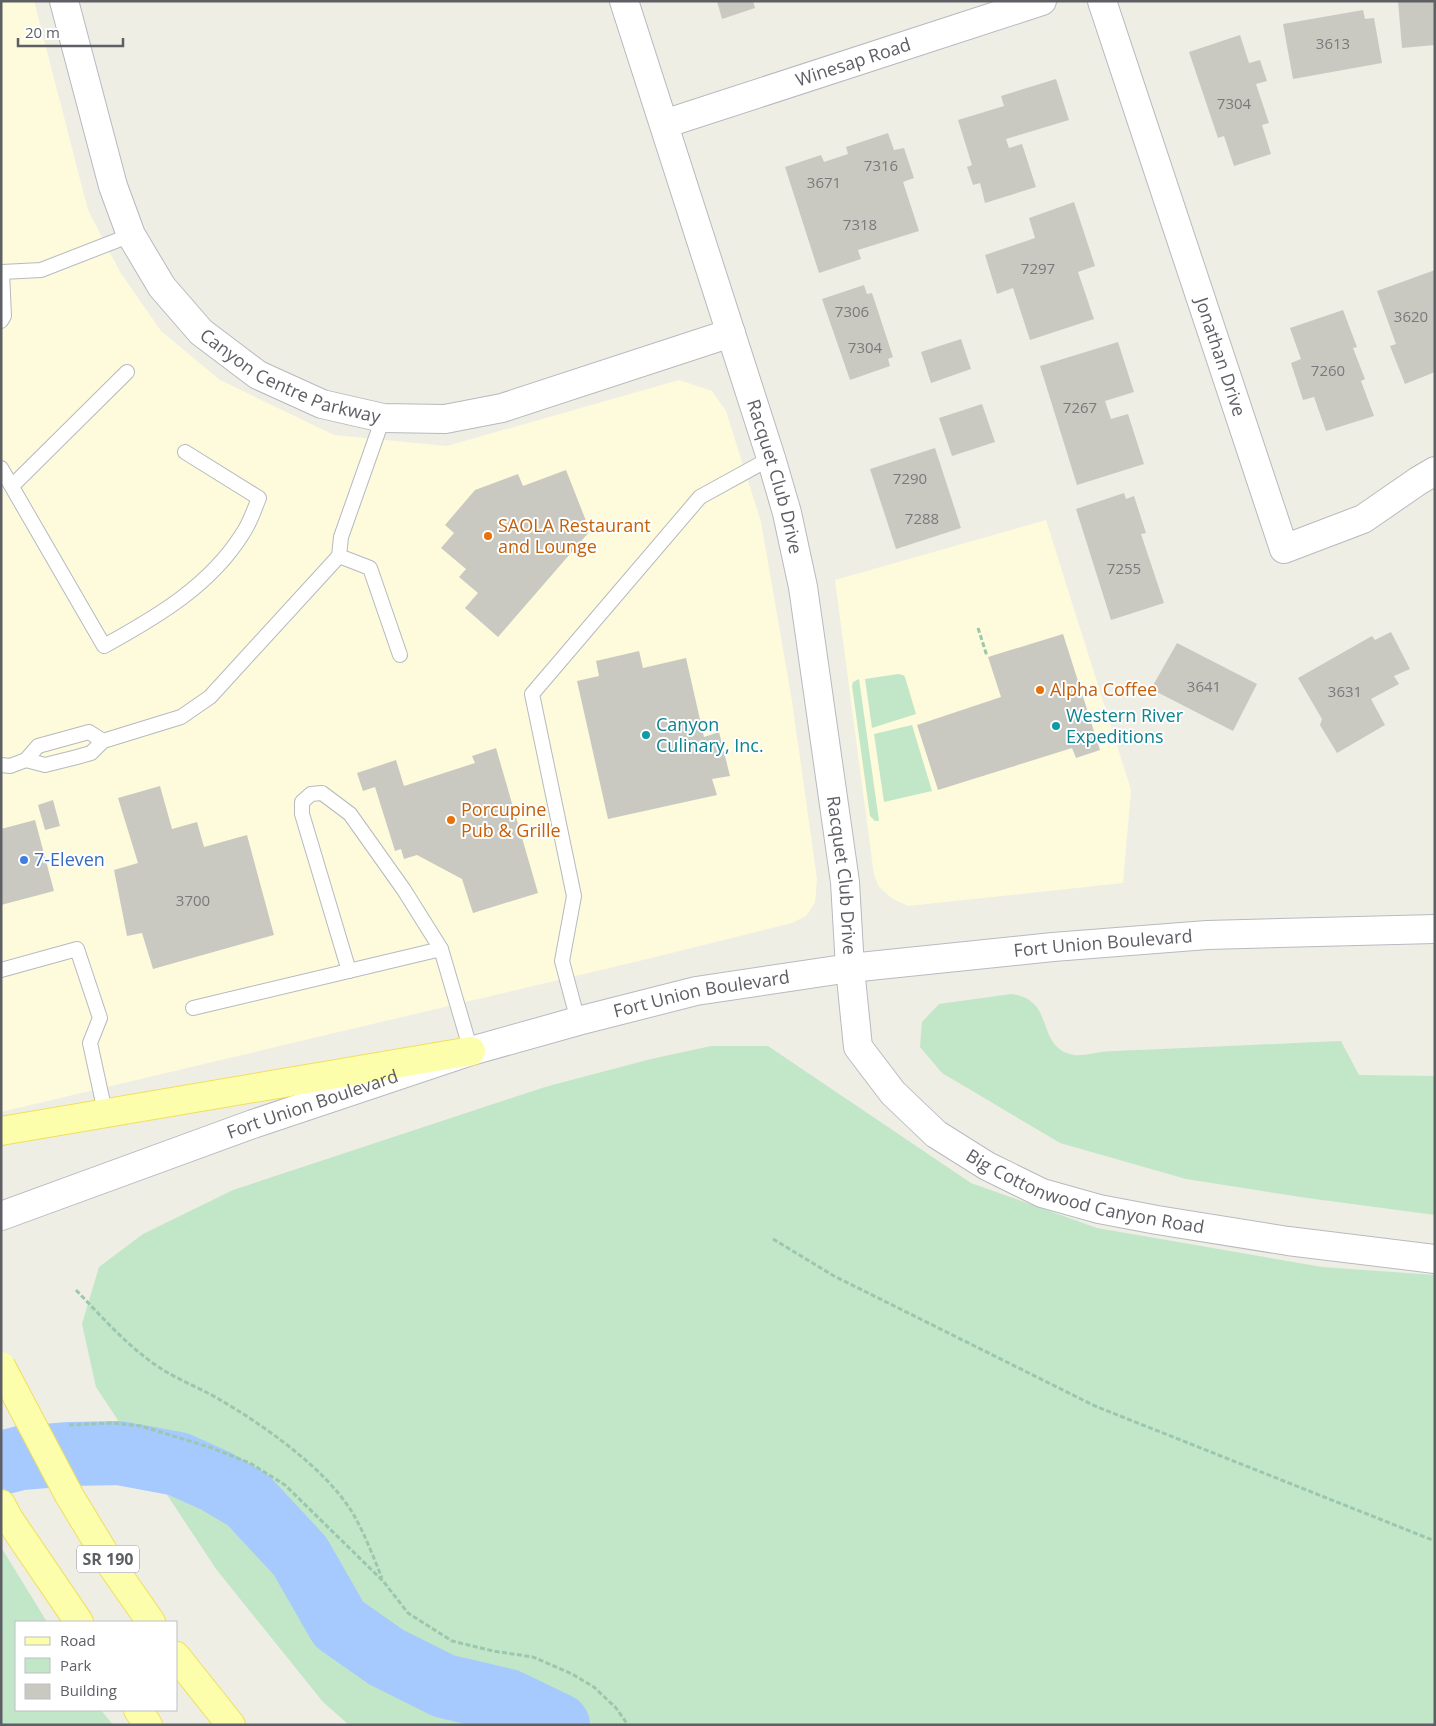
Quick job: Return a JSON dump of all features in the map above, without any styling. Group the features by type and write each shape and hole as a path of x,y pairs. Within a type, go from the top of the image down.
{"main road":[{"path":"1,1131 472,1051"},
{"name":"SR 190","path":"1,1366 69,1495 112,1566 149,1621"},
{"name":"SR 190","path":"5,1512 78,1621"},
{"path":"178,1659 231,1725"},
{"path":"139,1711 148,1725"}],"street":[{"name":"Canyon Centre Parkway","path":"64,1 113,186 131,235 162,287 201,332 258,375 322,404 383,418 445,419 502,408 731,333"},
{"name":"Racquet Club Drive","path":"624,1 772,458 787,512 803,586 846,890 850,968"},
{"name":"Winesap Road","path":"664,124 1042,1"},
{"name":"Jonathan Drive","path":"1102,1 1284,549 1363,519 1435,471"},
{"name":"Fort Union Boulevard","path":"1,1216 253,1124 472,1051 578,1021 696,991 850,968 995,952 1207,935 1435,929"},
{"name":"Big Cottonwood Canyon Road","path":"850,968 858,1047 893,1093 936,1134 986,1166 1042,1193 1099,1209 1288,1241 1435,1259"}],"lane":[{"path":"1,321 4,316 2,272 41,270 131,235"},
{"path":"12,486 128,372"},
{"path":"26,760 45,765 91,753 103,741 181,718 210,697 339,556 341,537 383,418"},
{"path":"1,468 104,646 138,627 183,597 215,569 244,533 259,498 185,452"},
{"path":"578,1021 562,960 574,896 532,694 700,497 772,458"},
{"path":"339,556 370,568 400,655"},
{"path":"1,765 10,766 26,760 38,746 80,734 89,732 103,741"},
{"path":"349,971 302,814 302,802 310,794 322,792 350,814 404,890 441,949 472,1051"},
{"path":"1,970 77,949 100,1018 90,1043 105,1112"},
{"path":"193,1008 441,949"}],"path":[{"path":"978,628 987,656"},
{"path":"773,1239 834,1276 1095,1406 1435,1541"},
{"path":"76,1290 124,1340 151,1362 180,1381 214,1396 245,1414 286,1444 323,1476 352,1512 383,1581"},
{"path":"69,1425 112,1423 141,1426 212,1448 250,1463 285,1485 383,1581 408,1613 452,1641 493,1651 533,1657 572,1674 594,1687 616,1708 628,1725"}],"shaded area":[{"path":"1,1 34,1 88,210 120,272 161,331 220,380 334,435 447,446 679,380 712,391 726,411 761,522 792,701 817,879 815,903 806,916 792,923 643,960 1,1112"},
{"path":"1046,520 1131,790 1123,883 908,906 893,899 879,887 874,875 835,580"}],"green space":[{"path":"898,674 905,677 916,714 872,728 865,679"},
{"path":"859,679 879,821 875,821 870,816 852,686 853,682"},
{"path":"912,725 932,791 884,802 874,734"},
{"path":"1011,994 1025,998 1035,1005 1054,1043 1062,1051 1074,1055 1124,1050 1341,1041 1359,1075 1435,1076 1435,1215 1186,1179 1060,1143 942,1073 920,1047 922,1022 939,1004"},
{"path":"711,1046 768,1046 971,1183 1097,1228 1322,1267 1435,1275 1435,1725 349,1725 323,1702 216,1569 96,1387 82,1324 99,1267 143,1234 233,1190 545,1087 651,1059"},
{"path":"1,1547 46,1621 15,1621 15,1711 102,1711 113,1725 1,1725"}],"building":[{"path":"717,1 753,1 755,8 722,19"},
{"path":"1398,1 1435,1 1435,45 1402,48"},
{"path":"1363,10 1365,19 1374,18 1382,63 1293,79 1283,24"},
{"path":"1240,35 1249,63 1260,60 1267,81 1256,84 1269,123 1262,125 1271,154 1234,166 1224,136 1218,138 1189,52"},
{"path":"1056,79 1069,120 1006,139 1009,148 1022,144 1036,187 985,203 980,183 973,185 967,167 972,165 958,120 1004,106 1001,96"},
{"path":"888,133 894,150 904,148 914,178 903,182 919,231 858,250 861,259 819,273 785,167 821,155 824,162 848,154 846,147"},
{"path":"1074,202 1095,266 1078,272 1094,319 1030,340 1013,288 997,294 985,255 1035,238 1029,218"},
{"path":"1435,270 1435,372 1405,384 1390,346 1396,344 1377,291"},
{"path":"864,285 867,294 872,293 893,357 888,359 890,366 850,380 822,299"},
{"path":"1343,310 1357,347 1353,348 1365,379 1361,381 1374,416 1326,431 1314,397 1303,400 1291,363 1301,359 1290,328"},
{"path":"961,339 971,369 931,383 921,352"},
{"path":"1118,342 1134,392 1105,401 1111,419 1128,414 1144,464 1077,485 1040,366"},
{"path":"982,404 995,442 952,456 939,418"},
{"path":"935,448 961,528 896,549 870,469"},
{"path":"566,470 590,531 498,637 465,608 478,593 459,577 466,569 441,548 454,533 445,525 475,490 518,474 523,486"},
{"path":"1124,493 1126,499 1134,496 1146,533 1141,534 1164,603 1111,620 1076,509"},
{"path":"1391,632 1410,669 1394,676 1399,684 1371,699 1385,725 1337,753 1320,725 1322,719 1298,678 1372,636 1375,640"},
{"path":"1063,634 1100,750 1076,758 1072,748 938,790 917,725 1001,697 988,657"},
{"path":"1177,643 1257,684 1233,731 1151,689"},
{"name":"Canyon Culinary, Inc.","path":"639,651 643,668 686,658 704,737 719,732 730,776 712,779 717,795 608,819 577,681 599,676 596,661"},
{"name":"Porcupine Pub & Grille","path":"496,748 538,893 473,913 462,879 417,855 404,859 401,849 395,851 375,787 363,791 357,773 396,760 404,786 475,763 472,756"},
{"path":"160,786 172,829 197,822 204,847 247,835 274,935 153,969 142,933 127,936 114,870 138,863 118,798"},
{"path":"53,800 60,826 45,830 38,805"},
{"name":"7-Eleven","path":"35,820 54,891 1,905 1,829"}],"waterway":[{"path":"1,1463 21,1458 119,1453 178,1464 216,1481 248,1500 300,1556 339,1624 386,1657 444,1686 508,1701 558,1725"}],"place":[{"name":"SAOLA Restaurant and Lounge","path":"488,536"},
{"name":"Alpha Coffee","path":"1040,690"},
{"name":"Western River Expeditions","path":"1056,726"},
{"name":"Canyon Culinary, Inc.","path":"646,735"},
{"name":"Porcupine Pub & Grille","path":"451,820"},
{"name":"7-Eleven","path":"24,860"}]}
